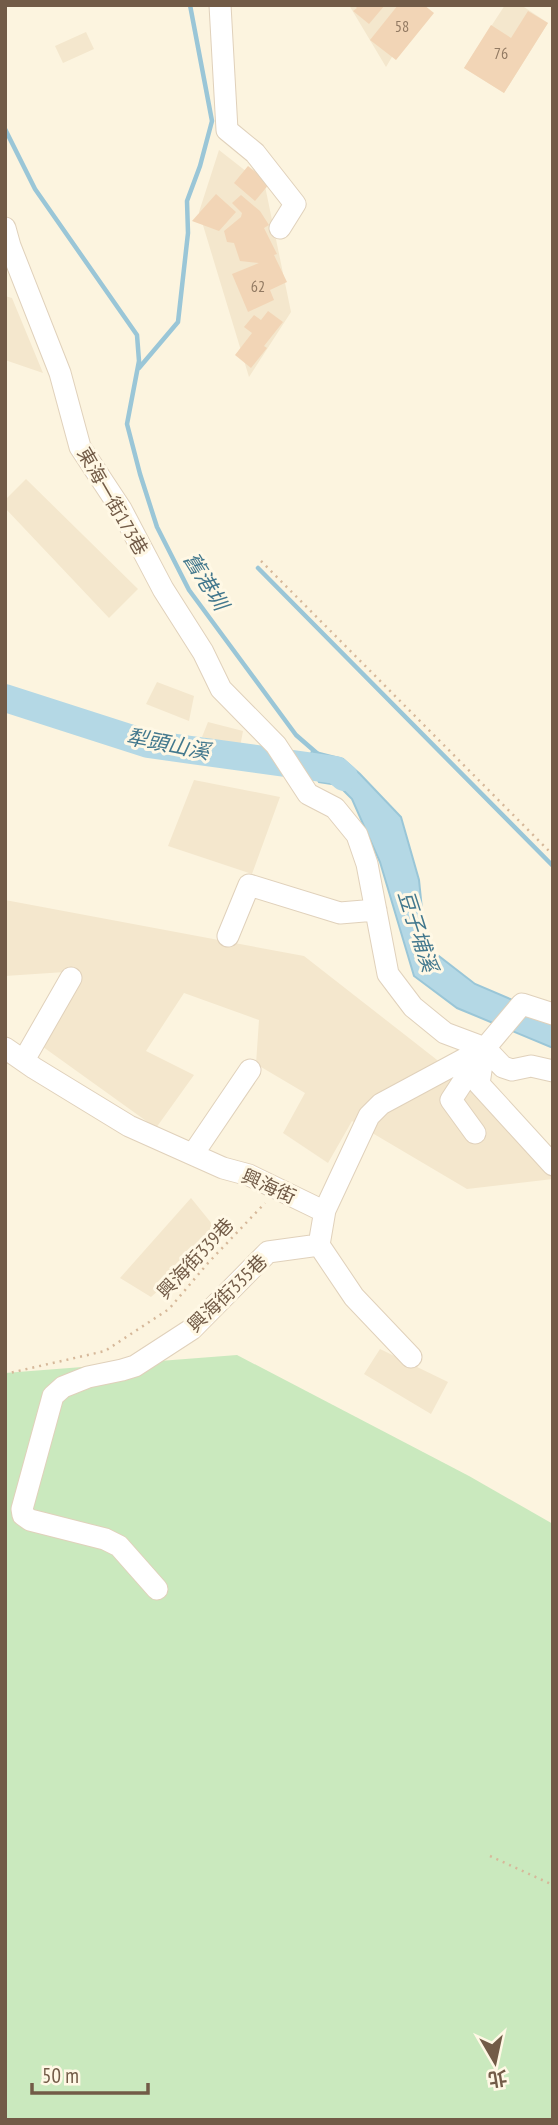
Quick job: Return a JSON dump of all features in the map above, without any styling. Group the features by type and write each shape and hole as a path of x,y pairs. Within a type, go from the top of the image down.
{"street":[{"path":"220,5 228,130 256,153 295,204 280,228"},
{"name":"東海一街173巷","path":"5,228 60,373 80,447 121,509 163,589 203,652 221,689 276,745 308,794 335,808 357,835 368,864 376,910"},
{"path":"228,936 248,885 340,913 376,910 388,974 414,1007 445,1033 485,1048 503,1067 512,1070 531,1066 553,1072"},
{"path":"24,1060 71,978"},
{"path":"475,1133 451,1100 485,1048 522,1004 553,1014"},
{"name":"興海街","path":"5,1048 129,1126 326,1210"},
{"path":"485,1048 479,1084 553,1165"},
{"path":"411,1357 354,1297 319,1245 326,1210 369,1116 381,1104 485,1048"},
{"path":"193,1154 250,1070"},
{"name":"興海街335巷","path":"157,1589 119,1546 105,1539 30,1520 23,1515 22,1509 53,1396 63,1387 88,1377 135,1366 192,1329 268,1252 319,1245"}],"path":[{"path":"261,561 553,855"},
{"name":"興海街339巷","path":"5,1374 106,1351 169,1309 208,1263 279,1189"},
{"path":"490,1856 553,1885"}],"shaded area":[{"path":"349,5 423,5 386,67"},
{"path":"505,5 521,5 548,23 504,93 464,68"},
{"path":"86,32 94,49 63,63 55,46"},
{"path":"219,150 265,186 291,312 249,377 199,212"},
{"path":"5,296 12,298 43,373 5,360"},
{"path":"26,479 138,589 109,618 5,508 5,500"},
{"path":"157,682 194,696 189,721 146,704"},
{"path":"208,722 243,731 240,747 202,737"},
{"path":"194,780 280,797 252,874 168,846"},
{"path":"5,900 304,956 473,1088 526,1119 520,1138 553,1175 553,1179 467,1189 352,1121 328,1163 283,1133 305,1093 256,1064 259,1020 184,993 146,1051 194,1075 156,1128 39,1044 65,972 5,976"},
{"path":"191,1198 221,1235 151,1297 120,1278"},
{"path":"380,1349 448,1382 431,1414 364,1374"}],"green space":[{"path":"237,1355 469,1476 553,1524 553,2120 5,2120 5,1373"}],"water":[{"name":"豆子埔溪","path":"312,751 343,759 401,817 419,880 424,929 435,953 475,984 529,1007 553,1023 553,1048 457,1008 414,976 380,862 352,799 338,785 319,782 308,761"}],"building":[{"path":"354,5 385,5 369,24 353,11 357,8"},
{"path":"398,5 424,5 434,13 396,60 370,40"},
{"path":"528,11 548,23 504,93 464,68 491,25 511,38"},
{"path":"248,166 270,183 255,201 234,183"},
{"path":"216,194 236,212 219,231 192,221"},
{"path":"241,195 260,211 269,225 264,228 287,282 270,290 274,300 248,312 232,274 259,263 240,261 234,243 227,242 224,231 241,217 242,213 232,203"},
{"path":"268,311 283,322 251,368 235,355 252,333 244,327 254,315 261,320"}],"waterway":[{"name":"舊港圳","path":"139,368 178,322 188,233 187,201 212,121 190,5"},
{"name":"舊港圳","path":"5,129 35,189 137,335 139,361 127,424 157,527 189,590 296,735 319,755"},
{"path":"258,568 553,866"},
{"name":"犁頭山溪","path":"5,698 148,744 336,770 344,777"}]}
